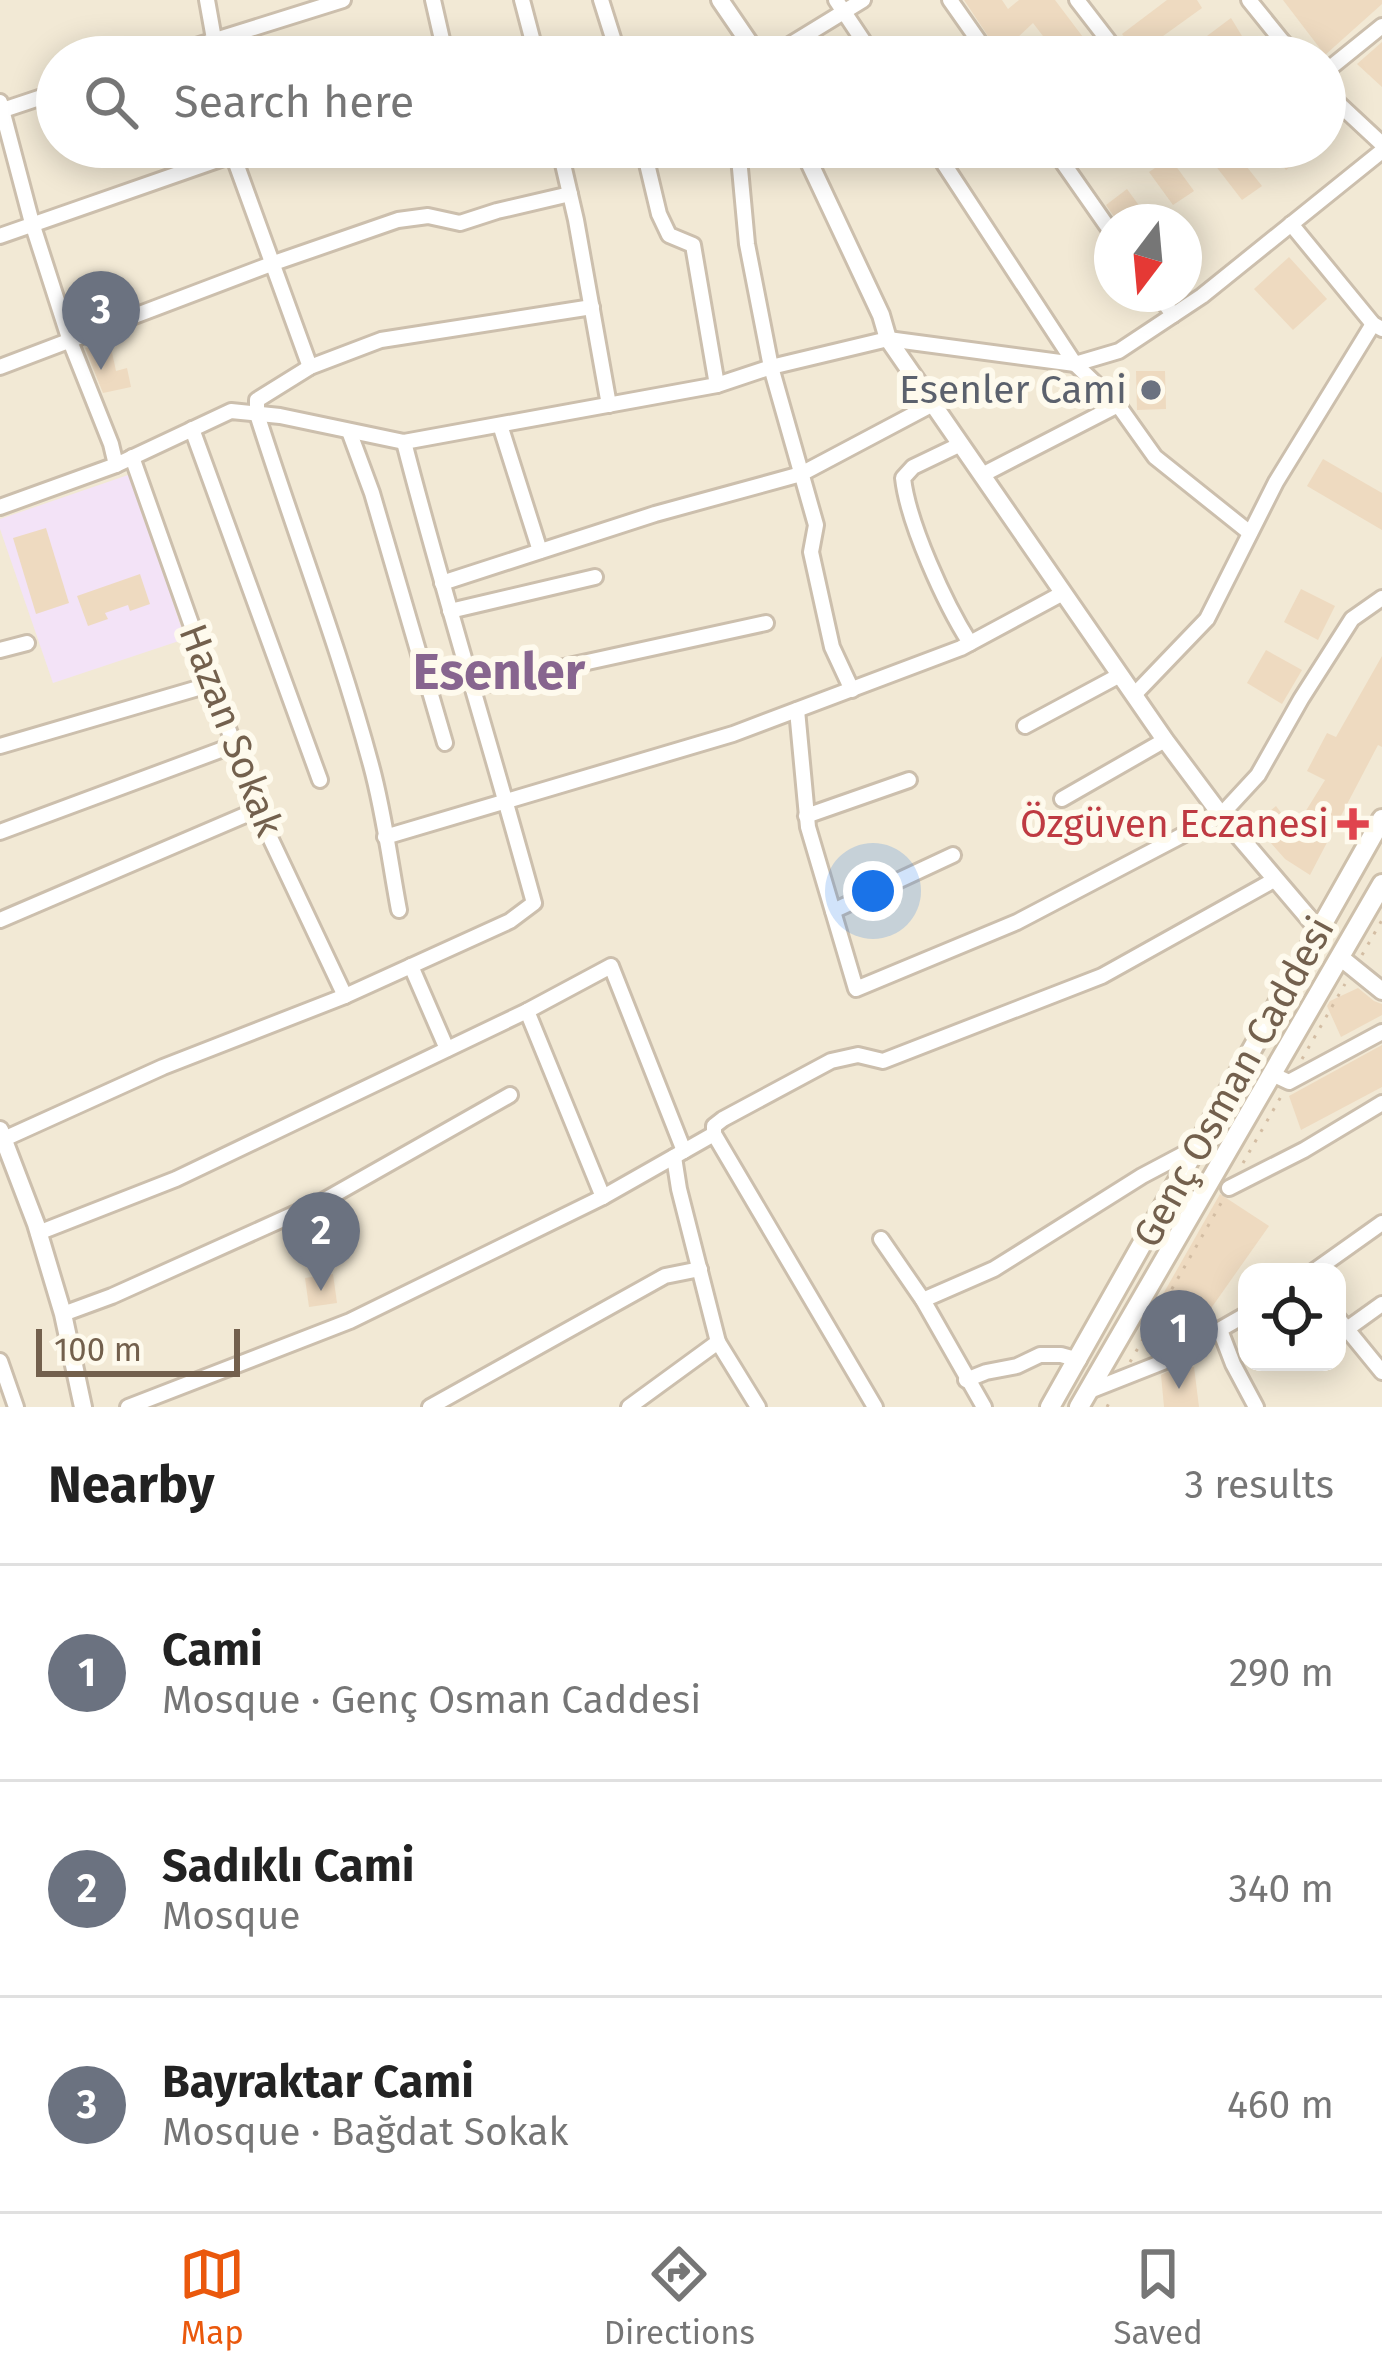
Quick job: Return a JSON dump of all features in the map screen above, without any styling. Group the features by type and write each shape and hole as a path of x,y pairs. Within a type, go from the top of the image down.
{"main road":[{"name":"Genç Osman Caddesi","path":"1050,1407 1382,819"},
{"name":"Genç Osman Caddesi","path":"1085,1401 1281,1078 1347,963 1380,894"}],"street":[{"path":"207,0 213,36"},
{"path":"224,36 344,0"},
{"path":"433,0 441,36"},
{"path":"522,0 531,36"},
{"path":"602,0 613,36"},
{"path":"720,0 744,36"},
{"path":"789,36 840,6 862,0"},
{"path":"950,0 975,36"},
{"path":"1077,0 1104,36"},
{"path":"1249,0 1278,36"},
{"path":"840,6 860,36"},
{"path":"1346,55 1382,26"},
{"path":"36,98 0,108 70,341 116,465"},
{"path":"0,507 116,465 231,411 280,416 404,442 717,385 889,339 1075,364 1119,352 1202,296 1382,148 1346,112"},
{"path":"0,236 192,168"},
{"path":"238,168 310,367"},
{"path":"564,168 609,405"},
{"path":"648,168 669,235 692,245 717,385"},
{"path":"740,168 747,244 771,368 816,525 811,552 832,647 852,690"},
{"path":"812,168 889,339 1165,740 1318,929"},
{"path":"947,168 1075,364 1118,405 1155,457 1250,533"},
{"path":"1067,168 1094,207"},
{"path":"0,367 398,220 428,216 460,224 570,194"},
{"path":"1134,695 1207,619 1276,482 1378,326 1291,224"},
{"path":"399,910 372,769 256,414 257,400 310,367 381,340 592,308"},
{"path":"442,583 655,514 801,474 933,404"},
{"path":"982,476 1118,405"},
{"path":"500,425 540,551"},
{"path":"192,429 320,780"},
{"path":"349,431 445,743"},
{"path":"83,1407 63,1314 38,1233 6,1166 2,1134 345,996 510,920 534,903 404,442"},
{"path":"961,444 913,466 903,478 905,496 941,590 970,643"},
{"name":"Hazan Sokak","path":"132,457 257,810 345,996"},
{"path":"450,611 595,577"},
{"path":"385,837 734,734 970,643 1063,592"},
{"path":"797,710 806,816 856,989 1017,922 1221,814 1258,775 1352,619 1382,598"},
{"path":"473,687 766,623"},
{"path":"0,650 27,643"},
{"path":"1025,727 1120,675"},
{"path":"0,746 212,684"},
{"path":"1062,799 1165,740"},
{"path":"0,832 234,745"},
{"path":"806,816 908,779"},
{"path":"0,920 257,810"},
{"path":"833,910 952,855"},
{"path":"875,1407 714,1134 714,1126 831,1061 857,1055 883,1061 1102,976 1274,880"},
{"path":"1347,963 1382,991"},
{"path":"411,966 447,1049"},
{"path":"38,1233 176,1179 611,966 679,1154 679,1190 718,1342 758,1407"},
{"path":"527,1011 603,1197"},
{"path":"1281,1078 1382,1031"},
{"path":"63,1314 322,1201 510,1095"},
{"path":"1229,1188 1382,1103"},
{"path":"128,1407 350,1321 603,1197 714,1134"},
{"path":"923,1300 994,1269 1193,1149"},
{"path":"1326,1263 1382,1223"},
{"path":"881,1239 923,1300 984,1407"},
{"path":"430,1407 664,1276 700,1269"},
{"path":"1346,1321 1382,1304"},
{"path":"1085,1401 1238,1319"},
{"path":"1346,1328 1382,1372"},
{"path":"1220,1330 1256,1407"},
{"path":"631,1406 718,1342"},
{"path":"966,1380 1040,1355 1079,1360"},
{"path":"0,1361 16,1407"}],"path":[{"path":"1107,1407 1229,1188 1281,1078 1347,963 1382,920"}],"shaded area":[{"path":"0,0 1382,0 1382,1407 0,1407"},
{"path":"131,474 185,639 53,683 0,519"}],"building":[{"path":"964,0 1002,0 1008,9 1019,0 1055,0 1082,36 1043,36 1033,23 1019,36 988,36"},
{"path":"1167,0 1197,0 1202,8 1163,36 1122,34"},
{"path":"1283,0 1382,0 1346,36 1310,36"},
{"path":"1231,18 1242,36 1207,36"},
{"path":"1382,42 1382,87 1357,64"},
{"path":"1155,168 1177,168 1194,191 1172,204 1149,172"},
{"path":"1217,168 1248,168 1262,186 1242,200"},
{"path":"1127,189 1138,204 1107,204"},
{"path":"1289,257 1327,299 1293,330 1254,289"},
{"path":"110,343 116,371 127,368 131,387 103,393 85,348"},
{"name":"Esenler Cami","path":"1136,371 1165,371 1166,409 1137,410"},
{"path":"1323,459 1382,493 1382,530 1307,486"},
{"path":"46,528 69,603 36,614 13,538"},
{"path":"140,574 150,604 105,613 108,619 88,626 77,596"},
{"path":"1301,589 1335,606 1318,640 1284,622"},
{"path":"1266,650 1302,670 1282,704 1247,683"},
{"path":"1382,656 1382,747 1378,745 1310,875 1285,859 1254,824 1276,806 1294,830 1325,780 1307,771 1327,733 1336,737"},
{"path":"1358,988 1382,1004 1382,1015 1341,1037 1327,1006"},
{"path":"1382,1045 1382,1087 1301,1130 1289,1096"},
{"path":"1220,1194 1269,1226 1243,1263 1238,1263 1238,1270 1195,1331 1158,1303"},
{"path":"333,1274 337,1303 309,1307 305,1278"},
{"path":"1194,1367 1199,1407 1164,1407 1161,1375"}],"place":[{"name":"Bayraktar Cami","path":"101,370"},
{"name":"Esenler Cami","path":"1151,390"},
{"name":"Özgüven Eczanesi","path":"1353,824"},
{"name":"Sadıklı Cami","path":"321,1291"},
{"name":"Cami","path":"1179,1389"}],"district":[{"name":"Esenler","path":"499,672"}]}
